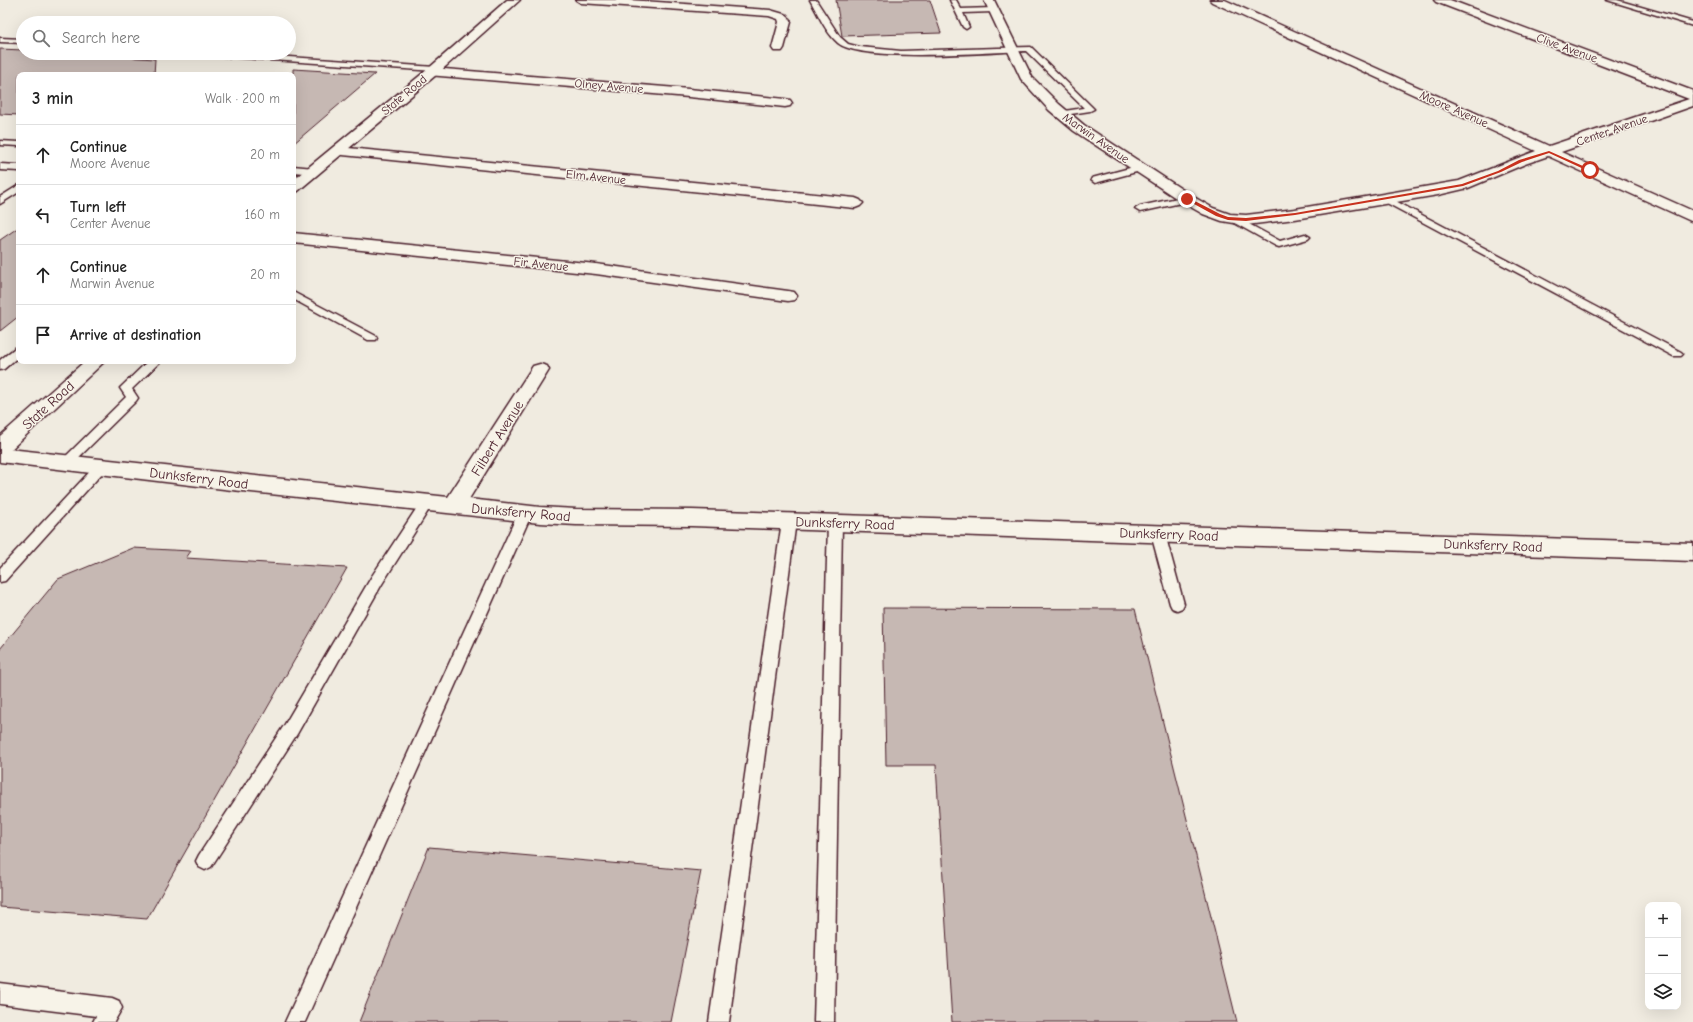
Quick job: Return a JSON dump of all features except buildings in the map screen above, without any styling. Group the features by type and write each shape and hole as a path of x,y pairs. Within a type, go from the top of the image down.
{"street":[{"name":"State Road","path":"296,186 434,70 514,0"},
{"path":"581,0 770,13 783,17 785,22 778,48"},
{"name":"Moore Avenue","path":"1216,0 1693,217"},
{"name":"Clive Avenue","path":"1440,0 1693,96"},
{"name":"Marwin Avenue","path":"991,5 1003,33 1027,79 1061,114 1079,128 1187,199 1213,213 1231,219"},
{"name":"Olney Avenue","path":"434,70 785,103"},
{"name":"Center Avenue","path":"1231,219 1246,220 1295,214 1463,185 1499,172 1520,161 1693,102"},
{"name":"Elm Avenue","path":"338,151 855,202"},
{"name":"Fir Avenue","path":"296,238 588,268 788,296"},
{"name":"State Road","path":"0,448 93,364"},
{"name":"Filbert Avenue","path":"454,506 540,370"},
{"name":"Dunksferry Road","path":"0,455 454,506 576,517 788,521 1693,552"}],"lane":[{"path":"813,0 841,43 856,48 880,53 1028,49 1090,109 1061,114"},
{"path":"953,0 966,27"},
{"path":"1610,0 1693,24"},
{"path":"958,11 991,5"},
{"path":"0,40 16,41"},
{"path":"296,60 434,70"},
{"path":"0,142 16,144"},
{"path":"0,167 16,168"},
{"path":"1095,180 1141,168"},
{"path":"296,169 314,171"},
{"path":"0,201 16,190"},
{"path":"1140,209 1187,199"},
{"path":"1386,199 1677,354"},
{"path":"1231,219 1280,244 1305,237"},
{"path":"296,297 372,338"},
{"path":"0,366 16,353"},
{"path":"66,463 132,398 126,388 152,364"},
{"path":"0,577 6,564 101,467"},
{"path":"205,861 291,729 377,580 427,503"},
{"path":"295,1022 525,513"},
{"path":"718,1022 788,521"},
{"path":"824,1022 834,523"},
{"path":"1158,534 1177,604"},
{"path":"0,994 112,1008 104,1022"}],"route":[{"path":"1187,199 1218,215 1246,220 1295,214 1463,185 1499,172 1520,161 1549,152 1590,170"}]}
